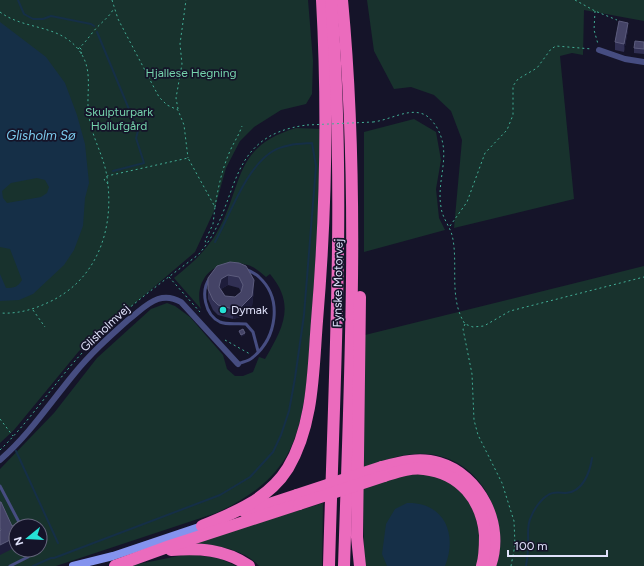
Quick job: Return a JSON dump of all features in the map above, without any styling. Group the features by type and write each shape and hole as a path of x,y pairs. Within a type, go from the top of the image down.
{"highway":[{"path":"202,526 236,512 256,500 272,487 287,470 297,453 306,425 313,380 323,250 326,112 322,0"},
{"name":"Fynske Motorvej","path":"329,566 339,159 336,59 331,0"},
{"name":"Fynske Motorvej","path":"342,0 353,179 353,287 344,566"},
{"path":"353,179 361,252 357,537 360,566"},
{"path":"131,560 383,471 404,461 422,460 438,462 453,468 467,478 478,491 487,506 492,523 494,541 490,566"},
{"path":"383,471 422,468 436,471 462,484 478,506 484,524 485,543 482,566"},
{"path":"202,526 298,500"},
{"path":"114,561 131,560 170,550 194,548 216,550 234,557 249,566"}],"street":[{"path":"600,48 625,59 644,62"},
{"name":"Glisholmvej","path":"0,460 34,424 74,374 104,340 150,302 159,298 175,299 181,302 238,364"},
{"path":"86,566 114,561 202,526"},
{"path":"73,566 114,561"}],"lane":[{"path":"238,364 251,359 268,338 274,322 275,311 273,298 267,286 258,276 245,269 240,269"},
{"path":"213,274 207,282 204,292 208,309 221,323 246,324 250,328 255,338 258,352"},
{"path":"0,486 17,518"},
{"path":"10,566 28,558"}],"path":[{"path":"112,0 118,19 159,97 167,105 178,110"},
{"path":"186,0 180,44 181,77 176,98 178,110 184,124 188,158 215,208"},
{"path":"575,0 595,11 617,20"},
{"path":"79,48 88,40 93,31 107,19 114,8"},
{"path":"595,11 595,39 600,48"},
{"path":"0,12 25,24 50,29 62,35 79,48 85,60 89,78 88,115 93,137 107,176 108,184 108,223 101,250 88,272 72,288 53,301 32,310 10,313 0,312"},
{"path":"449,226 467,202 485,153 507,130 513,115 513,86 518,79 537,68 551,49 556,46 600,48"},
{"path":"177,271 198,255 207,245 224,212 240,168 247,156 257,145 271,134 282,129 307,125 388,120 403,114 414,112 424,114 433,121 439,131 445,157 440,196 444,218 452,235 458,306 465,324 463,329 472,374 476,425 483,448 502,483 514,521 515,545 511,566"},
{"path":"207,245 205,241 213,224 223,170 230,150 238,137 242,126"},
{"path":"107,176 188,158"},
{"path":"107,176 104,180 108,184"},
{"path":"465,324 478,328 510,312 644,277"},
{"path":"32,310 45,326"},
{"path":"0,419 14,437"}],"green space":[{"name":"Skulpturpark Hollufgård","path":"0,0 308,0 313,61 312,94 306,104 281,110 254,127 240,141 226,168 214,211 195,252 79,351 14,430 0,443"},
{"path":"367,0 644,0 644,21 584,10 583,55 572,53 560,56 574,199 454,228 462,140 451,111 434,95 411,87 394,89 374,51"},
{"path":"414,119 436,132 441,160 436,189 439,218 445,230 364,252 364,132"},
{"path":"296,128 321,129 316,252 307,376 298,427 293,443 286,457 272,475 256,490 237,503 216,513 56,566 0,566 0,469 54,413 97,358 151,309 167,303 175,306 190,317 223,355 227,369 235,376 243,376 253,372 259,357 265,359 281,327 285,306 283,296 278,285 270,274 266,277 251,266 237,263 218,267 210,272 200,287 199,298 201,309 174,278 197,258 216,234 225,217 242,170 250,157 260,146 275,136"},
{"path":"644,266 644,566 496,566 499,536 497,519 492,503 485,489 463,466 449,459 433,455 409,454 363,468 365,335"},
{"path":"414,472 447,478 472,503 481,540 477,566 364,566 363,487"},
{"path":"323,503 322,566 259,566 245,555 237,551 218,546 191,543"},
{"path":"188,554 219,558 236,566 129,566"}],"water":[{"name":"Glisholm Sø","path":"0,22 46,57 65,83 77,115 85,144 89,183 85,198 83,226 74,250 64,265 33,294 19,300 0,301 0,274 6,288 16,287 22,280 10,249 0,247","holes":["37,178 45,180 49,187 47,193 41,197 7,203 3,198 2,191 11,183"]},
{"path":"407,503 420,504 430,508 439,514 445,522 450,543 449,554 445,566 387,566 382,554 386,524 395,509"}],"building":[{"path":"619,21 628,23 624,44 615,42"},
{"path":"635,41 644,42 644,49 634,48"},
{"path":"230,262 239,263 246,266 254,280 252,296 241,307 233,309 218,305 213,300 208,289 208,278 217,266","holes":["228,275 239,277 243,285 241,292 235,297 225,296 219,287 221,279"]},
{"path":"243,329 245,333 241,335 239,331"},
{"path":"1,502 8,518 8,541 0,545"}],"waterway":[{"path":"18,0 24,14 33,19 43,19 51,16 91,24 94,26"},
{"path":"97,32 138,131 136,138 144,163 113,171"},
{"path":"33,566 220,495 250,477 273,452 281,435 289,411 304,315 316,166 312,143 282,147 263,158 240,192 215,242"},
{"path":"16,451 58,543"},
{"path":"526,566 529,520 532,514 543,499 550,494 572,492 577,489 585,480 592,458"}],"place":[{"name":"Dymak","path":"223,310"}],"park label":[{"name":"Hjallese Hegning","path":"191,73"}]}
